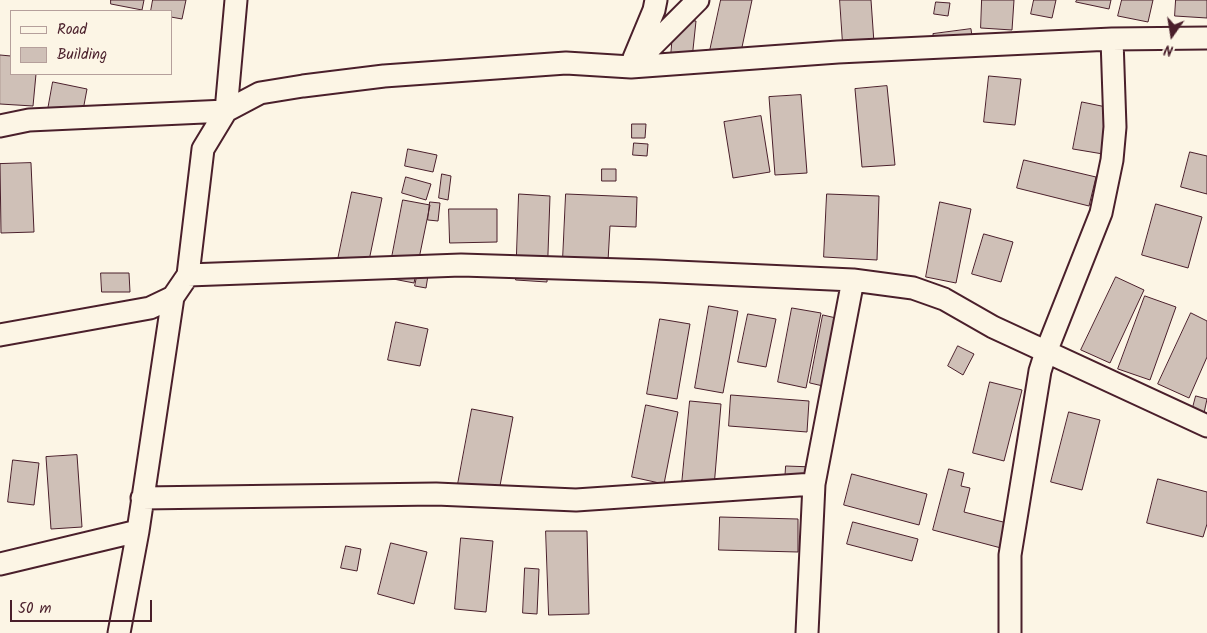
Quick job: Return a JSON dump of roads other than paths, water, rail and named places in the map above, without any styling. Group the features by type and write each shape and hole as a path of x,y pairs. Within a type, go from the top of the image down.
{"street":[{"path":"119,633 138,531 173,297 188,275 203,149 226,112 236,0"},
{"path":"631,67 654,10 656,0"},
{"path":"631,67 698,0"},
{"path":"0,126 29,120 226,112 260,93 375,77 566,63 631,67 838,52 1112,39 1207,38"},
{"path":"1010,633 1010,555 1040,371 1101,213 1112,160 1115,127 1112,39"},
{"path":"188,275 461,265 853,280 913,288 944,300 993,327 1207,426"},
{"path":"807,633 814,484 853,280"},
{"path":"0,335 150,308 173,297"},
{"path":"142,498 436,494 576,500 814,484"},
{"path":"0,564 138,531"}]}
